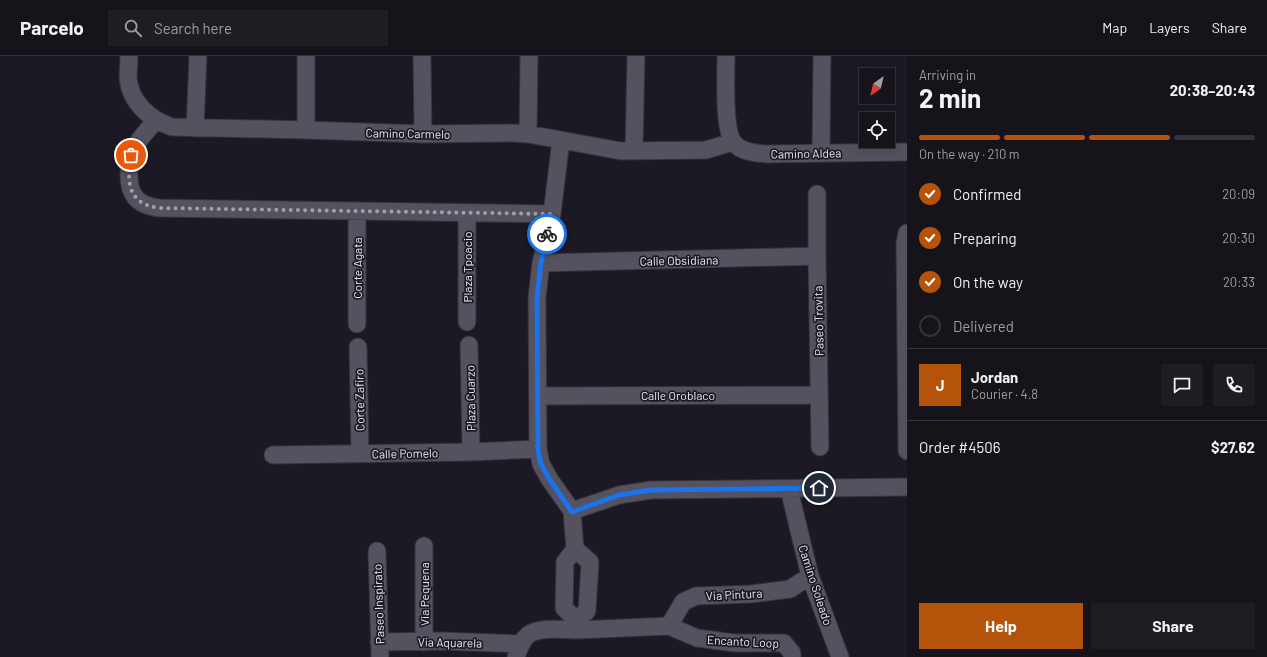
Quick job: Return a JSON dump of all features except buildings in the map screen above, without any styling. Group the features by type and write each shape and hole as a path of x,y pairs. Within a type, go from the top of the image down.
{"street":[{"name":"Camino Carmelo","path":"129,56 128,79 132,93 138,103 156,120 172,127 422,134 512,133 528,134 622,151 706,150 733,142"},
{"path":"195,128 198,56"},
{"path":"306,56 306,130"},
{"path":"422,56 422,134"},
{"path":"528,56 528,134"},
{"path":"634,151 636,56"},
{"path":"726,56 728,123 733,142"},
{"path":"821,153 822,56"},
{"path":"156,120 138,141 130,159 129,180 132,193 143,204 150,207 552,214"},
{"path":"561,140 552,214 541,263 537,298 538,450 541,464 572,512 575,549 565,562 564,608 576,625 587,611 590,562 575,549"},
{"name":"Camino Aldea","path":"733,142 739,147 755,153 907,152"},
{"name":"Paseo Trovita","path":"817,194 820,447"},
{"name":"Corte Agata","path":"357,211 357,324"},
{"name":"Plaza Tpoacio","path":"467,213 467,322"},
{"path":"907,234 905,243 907,451"},
{"name":"Calle Obsidiana","path":"541,263 817,256"},
{"name":"Plaza Cuarzo","path":"469,345 471,452"},
{"name":"Corte Zafiro","path":"358,347 360,453"},
{"name":"Calle Oroblaco","path":"538,396 819,395"},
{"name":"Calle Pomelo","path":"273,455 538,450"},
{"path":"572,512 619,495 651,490 907,487"},
{"name":"Camino Soleado","path":"789,489 810,576 840,657"},
{"name":"Via Pequena","path":"424,546 424,642"},
{"name":"Paseo Inspirato","path":"377,551 380,650"},
{"name":"Via Pintura","path":"669,626 683,602 696,596 752,594 790,589 810,576"},
{"name":"Encanto Loop","path":"518,650 528,634 542,629 576,625 669,626 697,638 735,643 784,643 792,653 792,657"},
{"name":"Via Aquarela","path":"380,650 424,642 518,650"}],"way so far":[{"path":"131,155 129,180 130,188 137,199 150,207 552,214 547,234"}],"route":[{"path":"547,234 541,263 537,298 538,450 541,464 572,512 619,495 651,490 819,488"}]}
